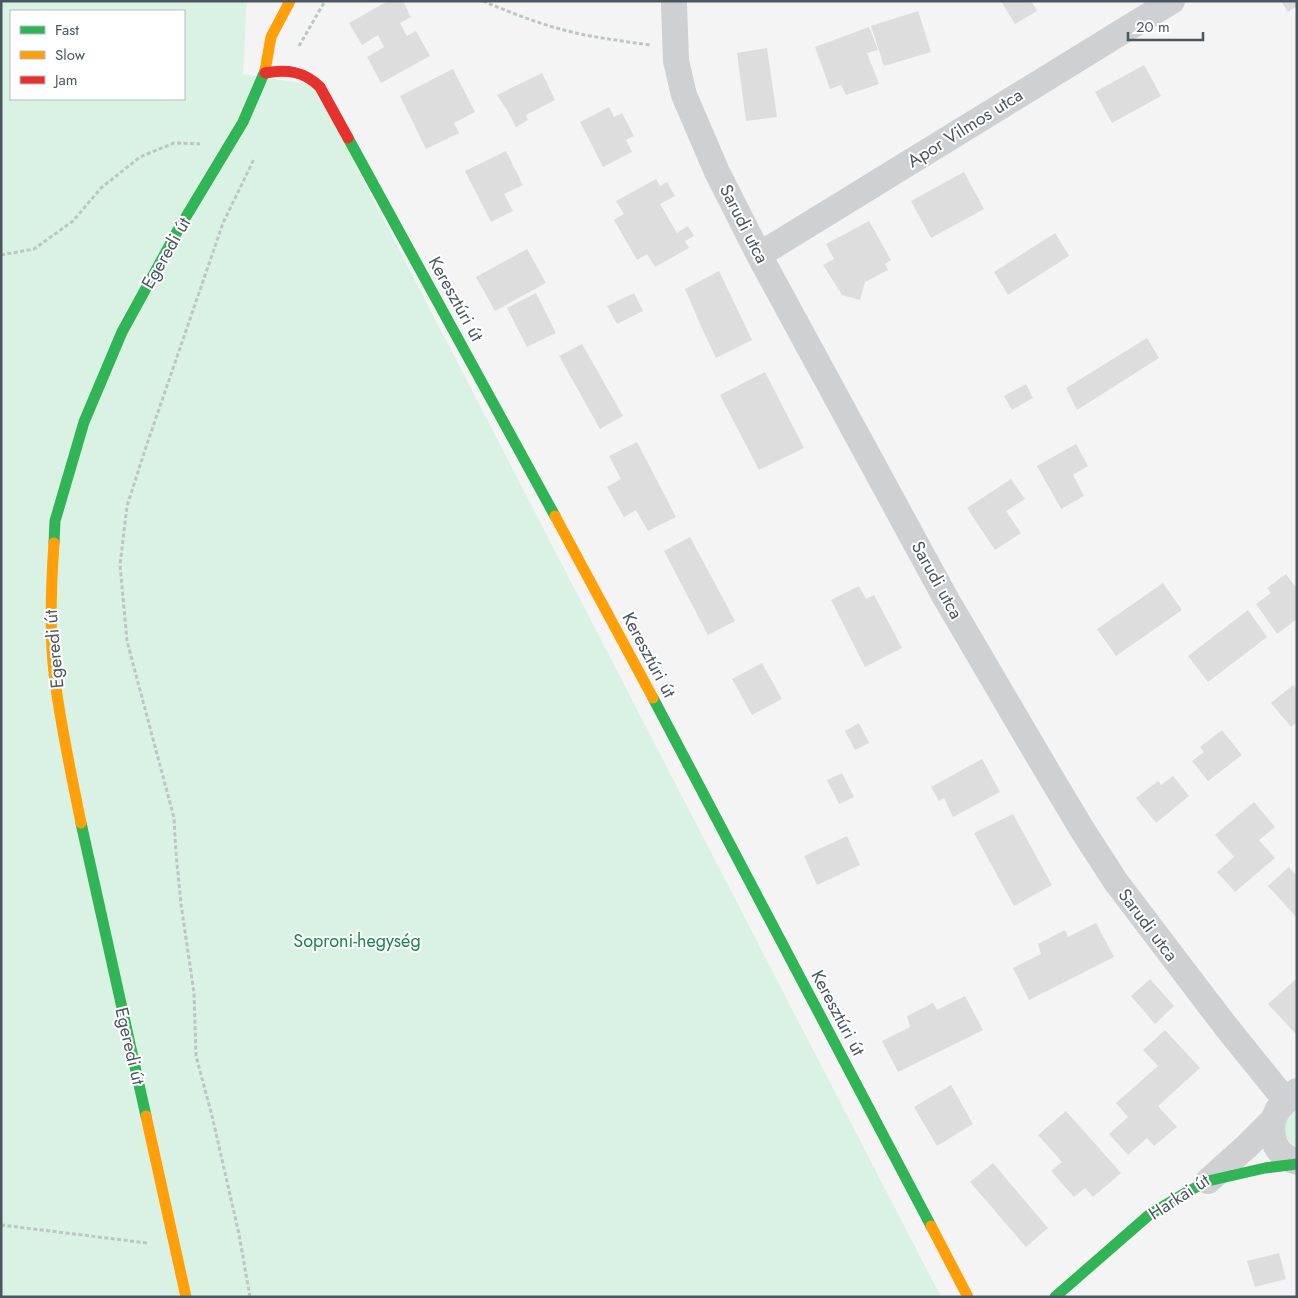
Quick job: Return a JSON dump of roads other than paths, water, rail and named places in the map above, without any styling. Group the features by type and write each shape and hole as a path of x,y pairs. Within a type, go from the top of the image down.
{"street":[{"name":"Egeredi út","path":"186,1297 99,910 70,768 54,672 50,599 55,521 84,422 122,332 178,230 243,122 265,73 271,37 272,1"},
{"name":"Egeredi út","path":"271,37 290,1"},
{"name":"Apor Vilmos utca","path":"759,255 1172,1"},
{"name":"Sarudi utca","path":"671,2 676,61 684,95 717,172 759,255 946,597 1034,750 1116,882 1224,1024 1288,1102"},
{"name":"Keresztúri út","path":"265,73 285,70 303,74 315,81 320,87 606,611 968,1297"},
{"path":"1288,1102 1271,1131 1274,1142 1280,1152 1297,1163"},
{"name":"Harkai út","path":"1055,1297 1149,1216 1208,1181 1247,1146 1288,1102"},
{"path":"1208,1181 1297,1163"}],"park label":[{"name":"Soproni-hegység","path":"357,941"}]}
